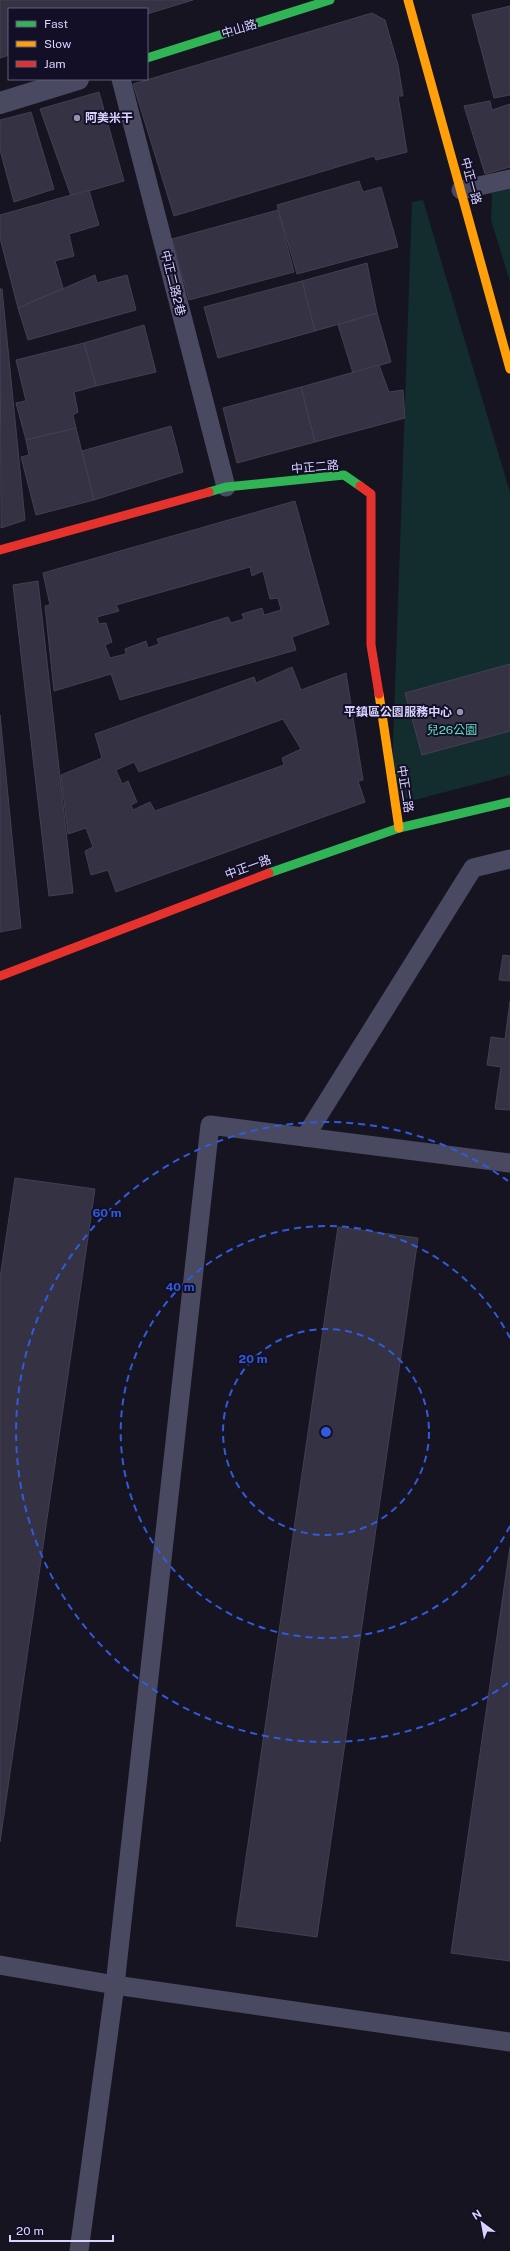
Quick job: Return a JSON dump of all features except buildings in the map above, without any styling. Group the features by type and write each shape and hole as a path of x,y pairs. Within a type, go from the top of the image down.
{"street":[{"name":"中山路","path":"148,58 330,0"},
{"name":"中正一路","path":"408,0 510,369"},
{"path":"0,103 75,80"},
{"name":"中正二路","path":"0,550 226,487 344,475 372,494 371,645 399,828"},
{"name":"中正一路","path":"0,976 256,877 399,828 510,802"}],"lane":[{"name":"中正二路2巷","path":"121,80 226,487"},
{"path":"461,190 510,179"},
{"path":"304,1137 473,868 510,859"},
{"path":"80,2251 115,1985 210,1125 510,1162"},
{"path":"0,1965 115,1985 510,2042"}],"green space":[{"path":"510,189 510,282 491,220 492,193"},
{"name":"兒26公園","path":"423,200 510,492 510,775 411,801 398,793 392,774 412,202"}],"traffic: fast":[{"path":"148,58 330,0"},
{"path":"209,492 226,487 344,475 360,486"},
{"path":"269,873 399,828 510,802"}],"traffic: slow":[{"path":"408,0 510,369"},
{"path":"379,694 399,828"}],"traffic: jam":[{"path":"360,486 371,494 371,645 379,694"},
{"path":"0,550 209,492"},
{"path":"0,976 269,873"}],"place":[{"name":"阿美米干","path":"77,118"},
{"name":"平鎮區公園服務中心","path":"460,712"}]}
